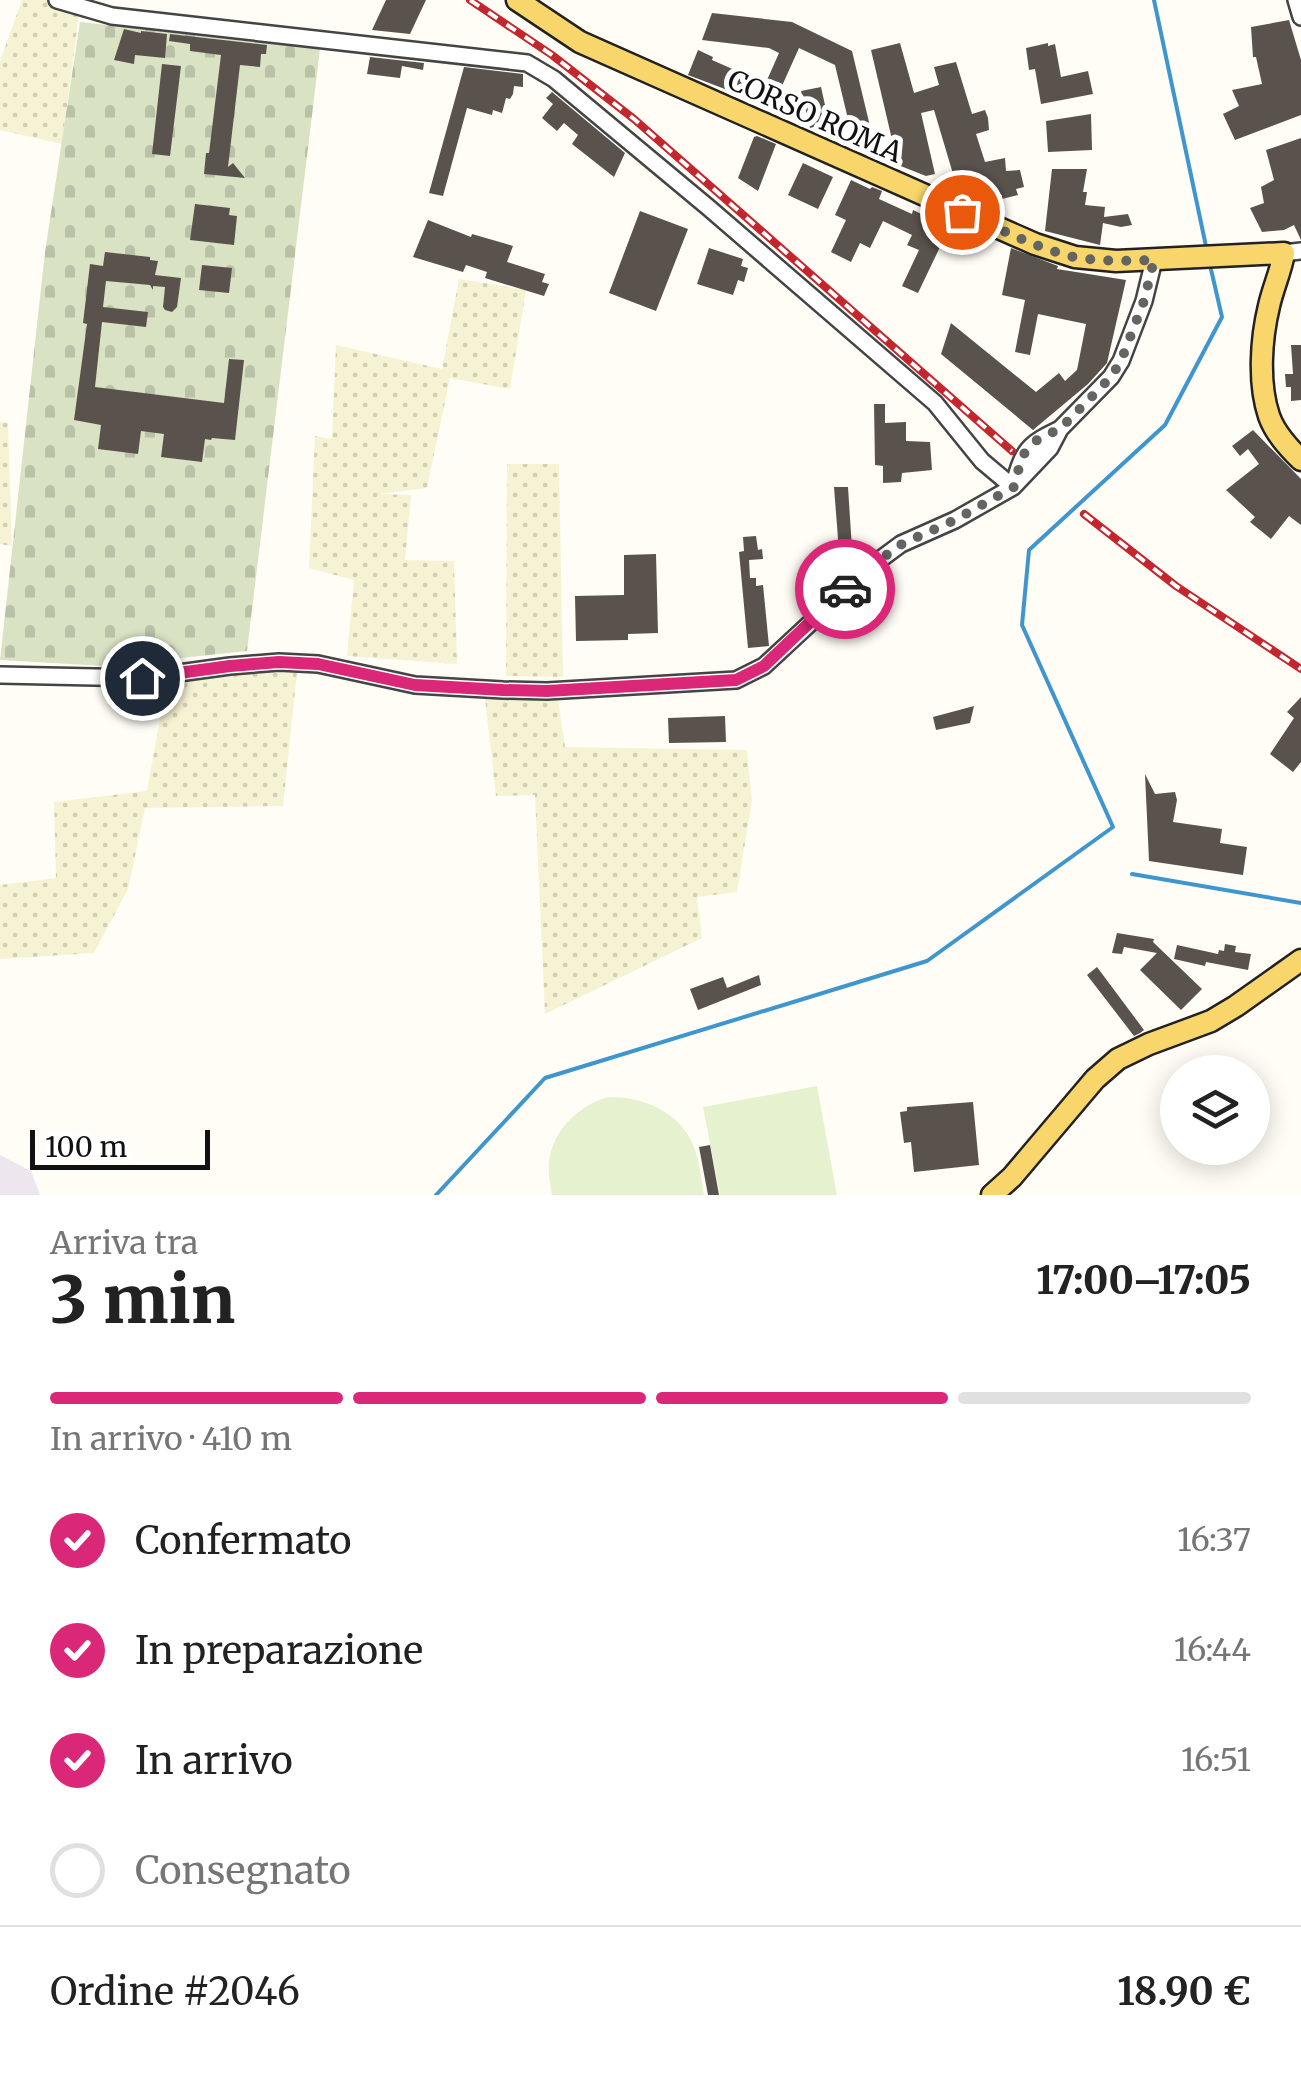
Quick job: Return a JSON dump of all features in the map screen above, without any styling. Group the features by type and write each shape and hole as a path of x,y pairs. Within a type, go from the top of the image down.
{"main road":[{"name":"CORSO ROMA","path":"517,0 580,42 1035,244 1074,257 1116,261 1292,252"},
{"path":"1292,252 1269,302 1264,386 1269,416 1283,442 1301,460"},
{"path":"992,1195 1012,1177 1095,1079 1118,1059 1211,1021 1301,961"}],"street":[{"path":"57,0 112,16 527,63 554,78 934,403 982,461 1014,487"},
{"path":"0,675 142,678 279,662 318,664 415,685 470,688 547,691 736,680 764,666 874,564 902,544 1014,487 1121,361 1144,301 1154,260"}],"shaded area":[{"path":"22,0 57,0 80,6 62,144 0,130 0,61"},
{"path":"459,279 526,290 510,389 450,378 427,488 380,494 411,495 405,560 454,561 457,664 347,656 354,580 309,568 315,436 332,439 336,345 442,369"},
{"path":"0,422 8,423 12,546 0,544"},
{"path":"507,464 559,464 563,677 506,676"},
{"path":"297,672 283,806 145,808 128,889 94,953 0,959 0,885 56,878 54,802 147,791 168,675"},
{"path":"485,699 558,699 565,747 747,750 752,801 737,892 697,897 702,938 545,1014 535,795 496,796"},
{"path":"0,1155 31,1171 40,1195 0,1195"}],"green space":[{"path":"80,22 320,49 247,651 105,666 0,660 45,252"},
{"path":"817,1086 837,1195 720,1195 703,1107"},
{"path":"609,1097 648,1104 680,1124 696,1153 704,1195 552,1195 549,1161 556,1139 578,1112"}],"building":[{"path":"386,0 426,0 410,34 372,30"},
{"path":"712,13 792,22 852,51 874,143 855,148 835,65 799,48 773,112 756,105 779,53 769,48 702,40"},
{"path":"1289,20 1301,60 1301,115 1235,140 1223,114 1239,106 1232,90 1262,84 1253,57 1251,27"},
{"path":"124,29 167,34 165,58 135,55 134,64 114,60"},
{"path":"170,34 267,45 260,67 240,65 228,167 233,163 245,178 204,174 221,55 190,51 190,44 169,41"},
{"path":"900,43 914,93 939,85 934,67 956,62 972,114 985,110 988,118 989,130 976,134 985,162 1005,158 1006,171 1020,170 1024,187 1016,189 1018,195 975,202 966,198 965,192 959,194 934,110 921,113 935,174 926,176 898,165 871,50"},
{"path":"1055,44 1061,77 1088,71 1093,94 1041,104 1035,69 1029,70 1026,48"},
{"path":"698,50 746,75 738,94 688,75"},
{"path":"370,57 424,63 423,70 402,66 400,78 367,74"},
{"path":"162,64 181,66 170,156 152,154"},
{"path":"464,67 523,74 523,87 514,86 502,113 493,110 492,115 467,108 443,196 429,193"},
{"path":"821,87 829,123 810,128 801,91"},
{"path":"552,92 625,153 614,177 572,144 578,135 564,123 557,131 542,118 553,104 546,98"},
{"path":"1091,114 1092,150 1048,152 1046,121"},
{"path":"757,136 776,144 758,191 738,178"},
{"path":"1301,138 1301,240 1294,225 1262,232 1250,208 1264,203 1261,187 1274,180 1266,150"},
{"path":"803,163 833,177 818,209 788,195"},
{"path":"1052,169 1087,169 1085,205 1105,207 1104,217 1128,214 1132,225 1103,223 1100,245 1045,231"},
{"path":"851,180 882,191 879,199 912,214 913,210 951,224 918,293 902,286 919,250 907,245 912,235 883,221 870,248 860,243 851,262 831,252 846,220 835,215"},
{"path":"195,204 230,208 229,215 237,216 234,245 190,240"},
{"path":"640,211 688,229 656,311 609,293"},
{"path":"428,220 471,237 472,234 513,246 507,262 545,274 542,282 549,284 544,296 485,278 487,272 466,265 463,272 413,257"},
{"path":"709,248 743,259 741,266 748,268 744,282 738,280 733,295 697,284"},
{"path":"1011,248 1058,266 1057,269 1126,280 1107,363 1033,430 941,354 951,323 1036,392 1059,373 1065,381 1077,370 1086,324 1038,314 1030,355 1015,352 1025,300 1002,295"},
{"path":"105,252 150,257 158,261 155,275 181,278 177,307 172,312 163,307 165,287 153,286 153,290 150,285 106,281 103,307 148,312 146,327 102,322 95,387 224,403 229,359 244,360 235,440 205,439 202,462 161,457 164,434 141,431 138,454 98,449 101,425 74,420 87,324 83,323 90,264 103,266"},
{"path":"202,265 232,268 229,293 199,290"},
{"path":"1291,345 1301,345 1301,400 1291,401 1291,387 1286,387 1285,374 1293,374"},
{"path":"874,404 885,404 885,423 906,422 906,441 930,442 932,470 902,473 901,482 883,483 883,466 875,465"},
{"path":"1253,430 1301,479 1301,525 1289,516 1271,539 1250,522 1255,517 1226,490 1259,464 1248,449 1240,456 1232,446"},
{"path":"834,487 848,487 853,564 840,564"},
{"path":"756,536 763,559 749,560 750,578 756,578 756,586 763,585 769,646 748,648 739,552 744,551 743,537"},
{"path":"656,554 658,633 628,634 628,640 576,641 575,596 624,595 624,555"},
{"path":"1301,697 1301,762 1293,772 1270,754 1294,718 1287,712"},
{"path":"974,706 970,723 936,730 933,717"},
{"path":"725,716 726,742 669,743 668,718"},
{"path":"1145,774 1155,794 1175,792 1173,822 1222,829 1220,843 1247,847 1243,875 1149,861"},
{"path":"1117,933 1154,939 1202,989 1181,1010 1140,970 1157,953 1124,947 1122,954 1112,953"},
{"path":"1225,944 1236,946 1235,952 1251,954 1248,970 1174,959 1177,945 1218,954 1219,950 1224,951"},
{"path":"1097,967 1144,1030 1140,1033 1134,1036 1087,975"},
{"path":"759,975 761,985 698,1010 690,989 723,977 727,988"},
{"path":"973,1102 979,1165 914,1172 911,1142 904,1143 900,1112 907,1111 907,1107"},
{"path":"710,1145 719,1195 708,1195 699,1147"}],"waterway":[{"path":"1154,0 1207,251"},
{"path":"436,1195 545,1078 927,961 1113,827 1022,625 1029,550 1165,425 1222,317 1210,265"},
{"path":"1132,874 1301,903"}],"railway":[{"path":"470,0 552,55 634,119 1012,451"},
{"path":"1084,514 1176,586 1301,669"}],"way so far":[{"path":"845,589 902,544 1014,487 1022,456 1038,439 1060,429 1111,377 1144,301 1154,260 1074,257 962,212"}],"route":[{"path":"142,678 279,662 318,664 415,685 503,690 736,680 764,666 845,589"}]}
